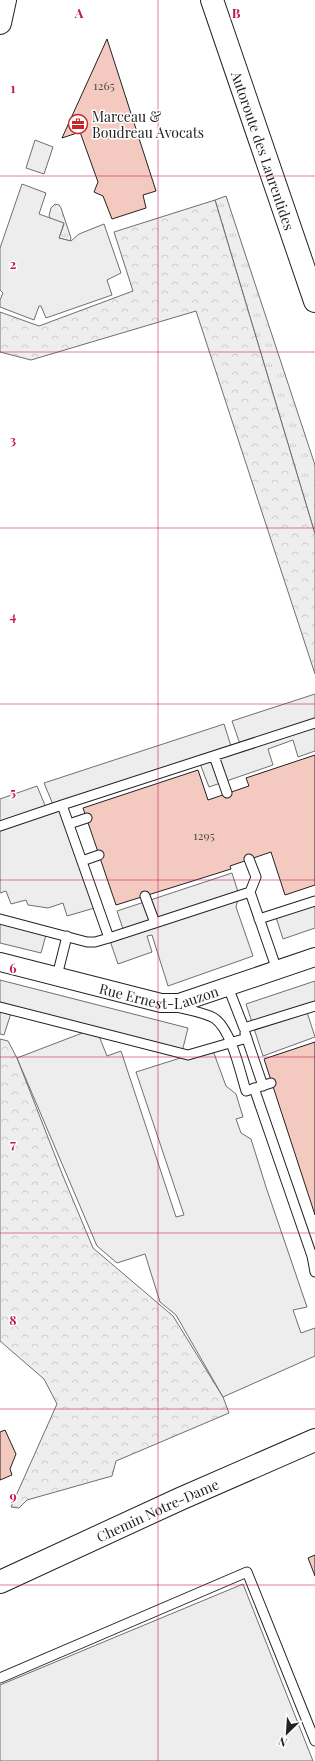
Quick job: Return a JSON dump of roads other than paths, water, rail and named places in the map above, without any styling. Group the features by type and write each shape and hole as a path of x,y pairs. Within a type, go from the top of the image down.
{"main road":[{"path":"0,23 5,0"},
{"name":"Autoroute des Laurentides","path":"212,0 315,301"},
{"name":"Chemin Notre-Dame","path":"0,1582 193,1493 315,1440"}],"street":[{"name":"Rue Ernest-Lauzon","path":"0,962 161,1002 179,1003 315,957"}],"lane":[{"path":"0,826 315,723"},
{"path":"214,756 227,793"},
{"path":"62,805 109,938"},
{"path":"69,824 87,818"},
{"path":"82,861 99,855"},
{"path":"249,859 256,877 250,892 277,970"},
{"path":"0,919 87,942 95,942 250,892"},
{"path":"145,896 155,923"},
{"path":"259,919 315,901"},
{"path":"57,976 67,936"},
{"path":"228,987 244,1028 258,1087 314,1256 315,1272"},
{"path":"161,1002 214,1018 221,1024 230,1042 258,1087"},
{"path":"244,1028 315,1006"},
{"path":"0,1007 188,1055 247,1038"},
{"path":"0,1678 247,1572 315,1741"}],"place":[{"name":"Marceau & Boudreau Avocats","path":"78,124"}]}
